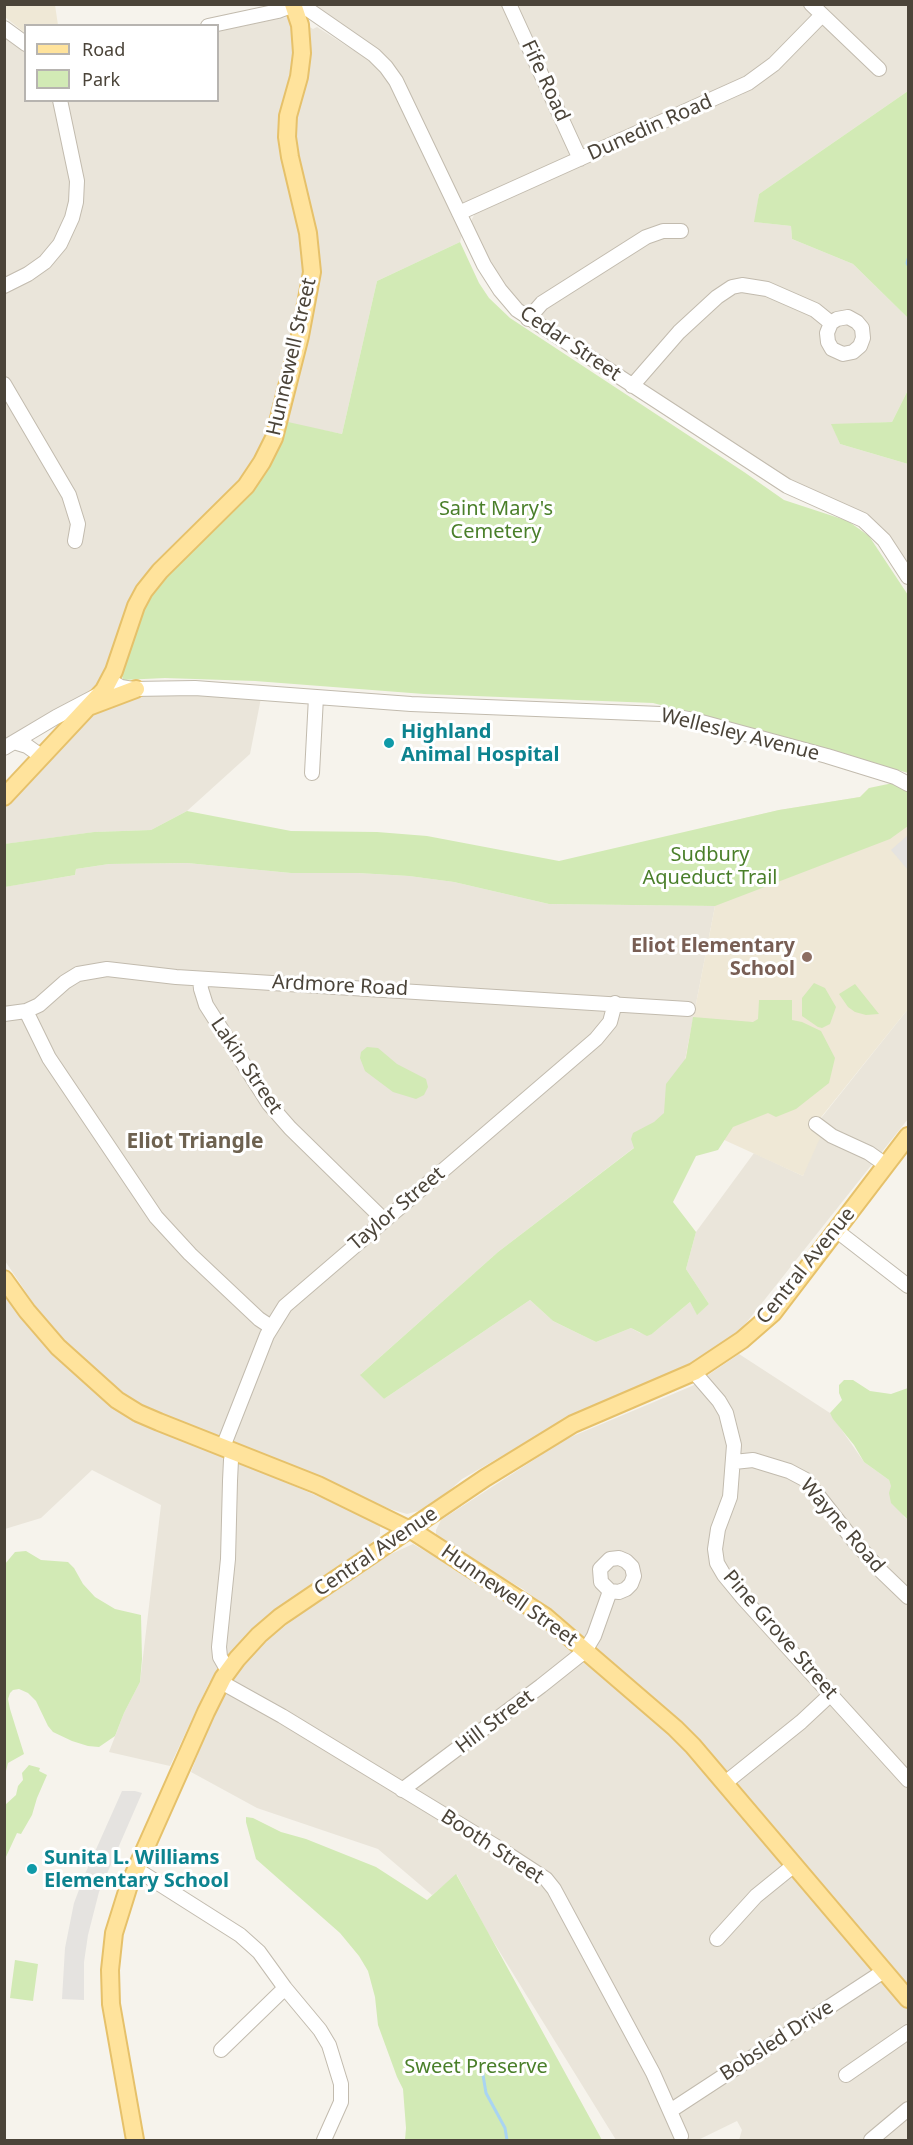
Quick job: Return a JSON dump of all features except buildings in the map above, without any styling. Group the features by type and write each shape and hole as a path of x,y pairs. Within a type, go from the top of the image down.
{"main road":[{"name":"Hunnewell Street","path":"4,797 105,687 136,606 156,575 251,481 269,450 281,417 312,272 308,233 287,137 289,113 299,77 302,53 300,25 294,5"},
{"path":"87,708 136,690"},
{"name":"Central Avenue","path":"135,2140 112,2013 109,1977 111,1952 117,1921 136,1869 224,1677 248,1646 273,1623 485,1478 573,1424 694,1372 742,1340 772,1312 909,1136"},
{"name":"Hunnewell Street","path":"4,1279 27,1311 58,1347 117,1400 138,1413 318,1485 409,1530 546,1617 675,1728 725,1783 793,1866 909,1999"}],"street":[{"name":"Fife Road","path":"509,4 580,159"},
{"path":"811,4 879,69"},
{"path":"217,24 278,11 294,5"},
{"name":"Cedar Street","path":"294,5 308,9 359,44 389,70 403,94 489,274 512,305 528,319 790,487 860,518 884,540 909,577"},
{"name":"Dunedin Road","path":"459,213 748,83 774,64 822,15"},
{"path":"4,28 24,43"},
{"path":"4,286 35,270 45,262 60,244 72,218 76,202 76,181 60,102"},
{"path":"528,319 542,303 646,237 663,231 681,231"},
{"path":"632,386 679,332 717,297 732,287 742,285 767,289 815,310 831,323"},
{"path":"4,384 69,495 78,524 75,541"},
{"path":"9,745 105,687 124,687 136,690"},
{"name":"Wellesley Avenue","path":"136,690 174,688 244,691 411,704 666,715 827,756 895,777 909,784"},
{"path":"312,773 316,697"},
{"path":"28,734 44,752"},
{"path":"9,745 27,746 44,752"},
{"name":"Ardmore Road","path":"4,1014 26,1011 45,1001 65,982 85,972 114,969 200,979 688,1009"},
{"name":"Lakin Street","path":"200,979 206,1005 273,1110 384,1220"},
{"name":"Taylor Street","path":"224,1677 219,1644 228,1559 230,1481 228,1449 270,1327 296,1295 596,1039 610,1022 615,1003"},
{"path":"26,1011 49,1058 156,1217 190,1254 270,1327"},
{"path":"816,1124 832,1136 869,1153 886,1165"},
{"path":"837,1231 909,1286"},
{"name":"Pine Grove Street","path":"694,1372 719,1401 726,1413 734,1445 729,1497 716,1539 717,1563 743,1598 909,1780"},
{"name":"Wayne Road","path":"734,1462 753,1460 789,1471 806,1480 854,1541 909,1597"},
{"path":"585,1651 594,1636 610,1591"},
{"name":"Hill Street","path":"402,1790 542,1686 585,1651"},
{"name":"Booth Street","path":"224,1677 282,1716 534,1870 554,1889 652,2073 681,2136"},
{"path":"725,1783 784,1736 831,1694"},
{"path":"717,1939 756,1896 793,1866"},
{"path":"136,1869 240,1935 259,1952 320,2030 335,2061 341,2084 341,2102 324,2140"},
{"name":"Bobsled Drive","path":"670,2111 884,1971"},
{"path":"220,2050 285,1988"},
{"path":"846,2075 909,2032"},
{"path":"871,2140 909,2109"},
{"path":"125,2140 135,2140"}],"shaded area":[{"path":"4,5 55,5 58,24 24,24 24,32 5,17"},
{"path":"310,5 908,5 908,91 759,194 755,222 791,226 792,239 853,264 908,318 908,390 892,422 832,425 840,444 908,464 908,569 883,529 863,513 788,480 517,303 499,281 470,223 475,213 743,94 739,83 462,206 400,76"},
{"path":"292,16 313,29 317,27 383,69 463,231 460,242 377,281 342,434 276,421 260,462 140,588 111,669 95,690 4,742 4,31 24,45 24,102 219,102 219,31"},
{"path":"170,692 261,698 250,754 187,811 151,830 95,832 5,844 4,806 96,711 133,696"},
{"name":"Eliot Elementary School","path":"869,788 908,823 908,1009 818,1121 820,1138 803,1176 674,1117 715,906 702,828 779,810 860,797"},
{"path":"908,835 908,870 891,850"},
{"path":"187,863 291,873 409,876 454,882 549,904 715,906 674,1117 498,1252 361,1374 384,1399 530,1300 553,1321 596,1342 631,1328 640,1333 652,1334 690,1302 697,1314 709,1304 686,1269 696,1232 754,1153 803,1176 818,1122 908,1009 908,1119 731,1342 626,1397 554,1426 462,1479 442,1497 422,1510 407,1514 390,1509 138,1404 90,1366 46,1322 5,1261 4,887 75,875 76,869 109,864"},
{"path":"4,1286 40,1336 81,1379 123,1412 380,1523 380,1534 367,1547 288,1604 238,1646 209,1683 170,1766 109,1752 124,1713 140,1682 161,1505 92,1470 41,1518 5,1529"},
{"path":"739,1354 830,1413 864,1462 889,1480 904,1517 908,1520 908,1987 739,1785 668,1710 523,1589 441,1543 436,1537 436,1530 441,1520 566,1439 692,1386"},
{"path":"413,1544 518,1605 691,1747 908,2006 908,2140 739,2140 742,2130 737,2121 698,2140 616,2140 488,1933 457,1875 432,1895 378,1849 257,1808 191,1772 219,1700 240,1663 313,1603 391,1554"},
{"path":"122,1791 142,1793 99,1892 84,1962 84,2000 62,1999 65,1948 74,1903"}],"green space":[{"path":"908,91 908,318 853,264 792,239 791,226 754,222 759,194"},
{"name":"Saint Mary's Cemetery","path":"460,242 479,283 489,298 510,318 784,500 848,521 869,536 908,595 908,773 789,738 653,703 424,694 255,681 165,678 123,680 122,676 145,604 156,587 256,485 277,452 288,422 342,434 377,281"},
{"path":"908,390 908,464 840,444 831,424 892,422"},
{"name":"Sudbury Aqueduct Trail","path":"893,783 908,787 908,826 890,839 715,906 549,904 454,882 409,876 291,873 187,863 109,864 76,869 75,875 5,887 4,844 94,832 151,830 187,811 291,831 377,832 427,836 559,861 779,810 860,797 869,788"},
{"path":"814,983 825,988 836,1007 830,1024 822,1028 802,1016 802,998"},
{"path":"855,984 879,1014 866,1015 848,1007 839,994"},
{"path":"759,1000 792,1000 792,1020 821,1031 835,1058 829,1083 796,1109 776,1117 768,1113 733,1127 718,1150 696,1156 673,1202 696,1232 686,1269 709,1304 697,1315 690,1302 647,1336 631,1328 596,1342 553,1321 530,1300 384,1399 360,1375 498,1252 634,1148 631,1139 633,1133 654,1122 664,1113 666,1084 686,1058 693,1017 753,1022 758,1019"},
{"path":"367,1047 378,1048 397,1064 426,1079 428,1087 424,1095 416,1099 393,1092 365,1071 360,1058 361,1052"},
{"path":"844,1380 853,1380 870,1391 891,1394 908,1388 908,1520 891,1503 889,1480 864,1462 830,1413 842,1400 839,1385"},
{"path":"26,1551 41,1560 68,1562 95,1597 115,1609 141,1615 140,1682 115,1736 99,1747 72,1741 53,1732 36,1701 28,1693 19,1689 13,1690 8,1699 24,1754 8,1763 5,1775 5,1564 15,1552"},
{"path":"29,1765 40,1768 39,1771 47,1775 32,1815 21,1834 17,1833 5,1859 5,1805 16,1795 18,1786 23,1780 22,1773"},
{"name":"Sweet Preserve","path":"246,1817 376,1867 427,1900 456,1874 602,2140 405,2140 403,2089 378,2025 375,1997 368,1971 340,1933 256,1859"},
{"path":"15,1960 38,1964 33,2001 10,1998"}],"waterway":[{"path":"908,259 908,265"},
{"path":"481,2063 486,2093 505,2128 507,2140"}],"place":[{"name":"Highland Animal Hospital","path":"389,743"},
{"name":"Eliot Elementary School","path":"807,957"},
{"name":"Sunita L. Williams Elementary School","path":"32,1869"}],"district":[{"name":"Eliot Triangle","path":"195,1142"}]}
